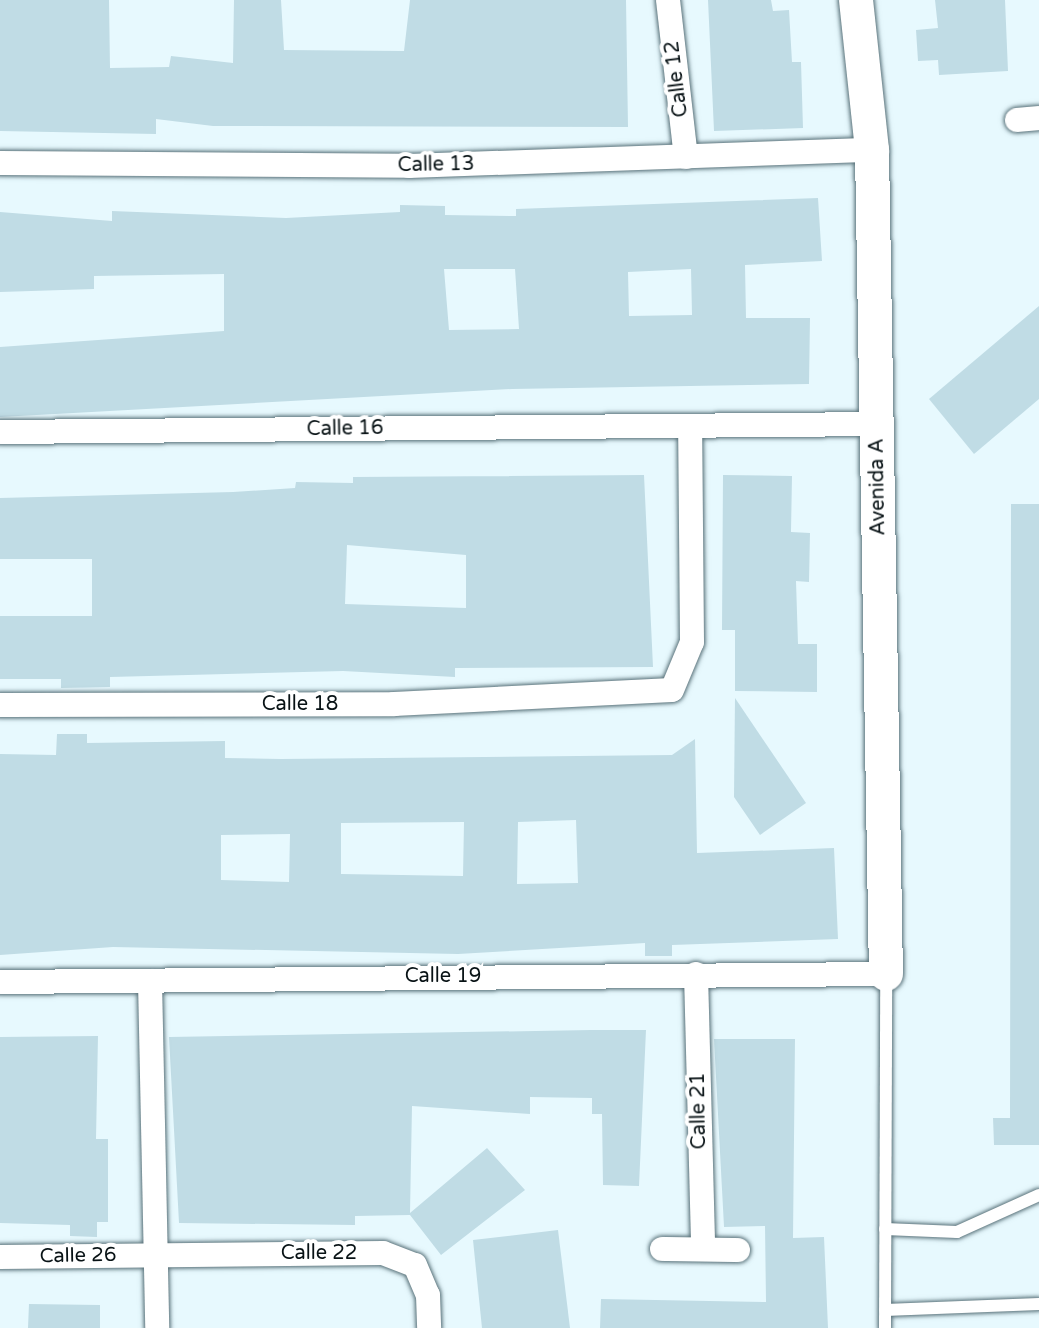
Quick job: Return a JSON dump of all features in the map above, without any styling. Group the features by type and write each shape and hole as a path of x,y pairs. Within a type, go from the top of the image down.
{"street":[{"name":"Calle 12","path":"668,0 686,157"},
{"name":"Avenida A","path":"856,0 872,150 886,974"},
{"name":"Calle 13","path":"0,163 409,166 872,150"},
{"name":"Calle 16","path":"0,432 877,424"},
{"name":"Calle 18","path":"0,705 672,690 692,642 690,427"},
{"name":"Calle 21","path":"696,974 703,1248"},
{"name":"Calle 19","path":"0,982 886,974"},
{"path":"150,981 157,1328"},
{"path":"662,1249 738,1250"},
{"name":"Calle 22","path":"156,1254 383,1253 415,1265 428,1295 429,1328"},
{"name":"Calle 26","path":"0,1257 156,1254"}],"lane":[{"path":"885,1328 886,974"},
{"path":"885,1229 957,1232 1039,1195"},
{"path":"885,1310 1039,1304"}],"building":[{"path":"0,0 109,0 110,68 169,67 171,56 233,63 234,0 281,0 284,50 404,51 410,0 626,0 628,127 213,126 156,119 156,134 0,131"},
{"path":"708,0 771,0 773,11 789,10 792,62 801,62 803,128 714,131"},
{"path":"935,0 1005,0 1008,71 939,75 938,60 918,61 916,30 938,28"},
{"path":"818,198 822,261 745,265 746,318 810,318 809,384 512,389 0,417 0,347 224,331 224,274 94,276 94,289 0,292 0,212 112,221 112,211 286,218 400,212 400,205 445,206 445,215 516,216 516,209","holes":["444,269 515,269 519,329 449,330","691,269 692,315 629,316 628,272"]},
{"path":"1039,306 1039,399 974,454 929,399"},
{"path":"644,475 653,667 455,668 455,677 343,671 110,677 110,687 61,688 61,679 0,679 0,616 92,616 92,559 0,559 0,498 233,492 295,488 296,482 353,483 353,477","holes":["347,545 466,555 466,608 345,604"]},
{"path":"723,475 792,476 791,532 810,533 809,582 796,581 798,644 817,644 817,692 735,691 735,630 722,630"},
{"path":"1011,504 1039,504 1039,1145 994,1145 993,1118 1010,1118"},
{"path":"735,698 806,803 760,835 734,797"},
{"path":"57,734 87,734 87,743 225,741 225,758 281,759 672,755 695,739 697,853 834,848 838,939 672,945 672,956 645,956 645,943 458,954 113,947 0,955 0,754 56,755","holes":["576,820 578,883 517,884 518,822","464,822 463,876 341,874 341,823","290,834 289,882 221,880 221,835"]},
{"path":"646,1030 639,1186 603,1185 602,1114 592,1114 592,1098 530,1097 530,1114 412,1106 410,1213 487,1148 525,1190 441,1255 410,1215 355,1216 355,1225 179,1223 169,1037"},
{"path":"98,1036 96,1139 108,1139 108,1222 97,1222 97,1237 70,1236 70,1225 0,1223 0,1037"},
{"path":"714,1039 795,1039 793,1238 824,1237 828,1328 600,1328 601,1299 766,1302 765,1226 724,1227"},
{"path":"558,1230 570,1328 482,1328 473,1240"},
{"path":"29,1304 100,1305 100,1328 28,1328"}]}
